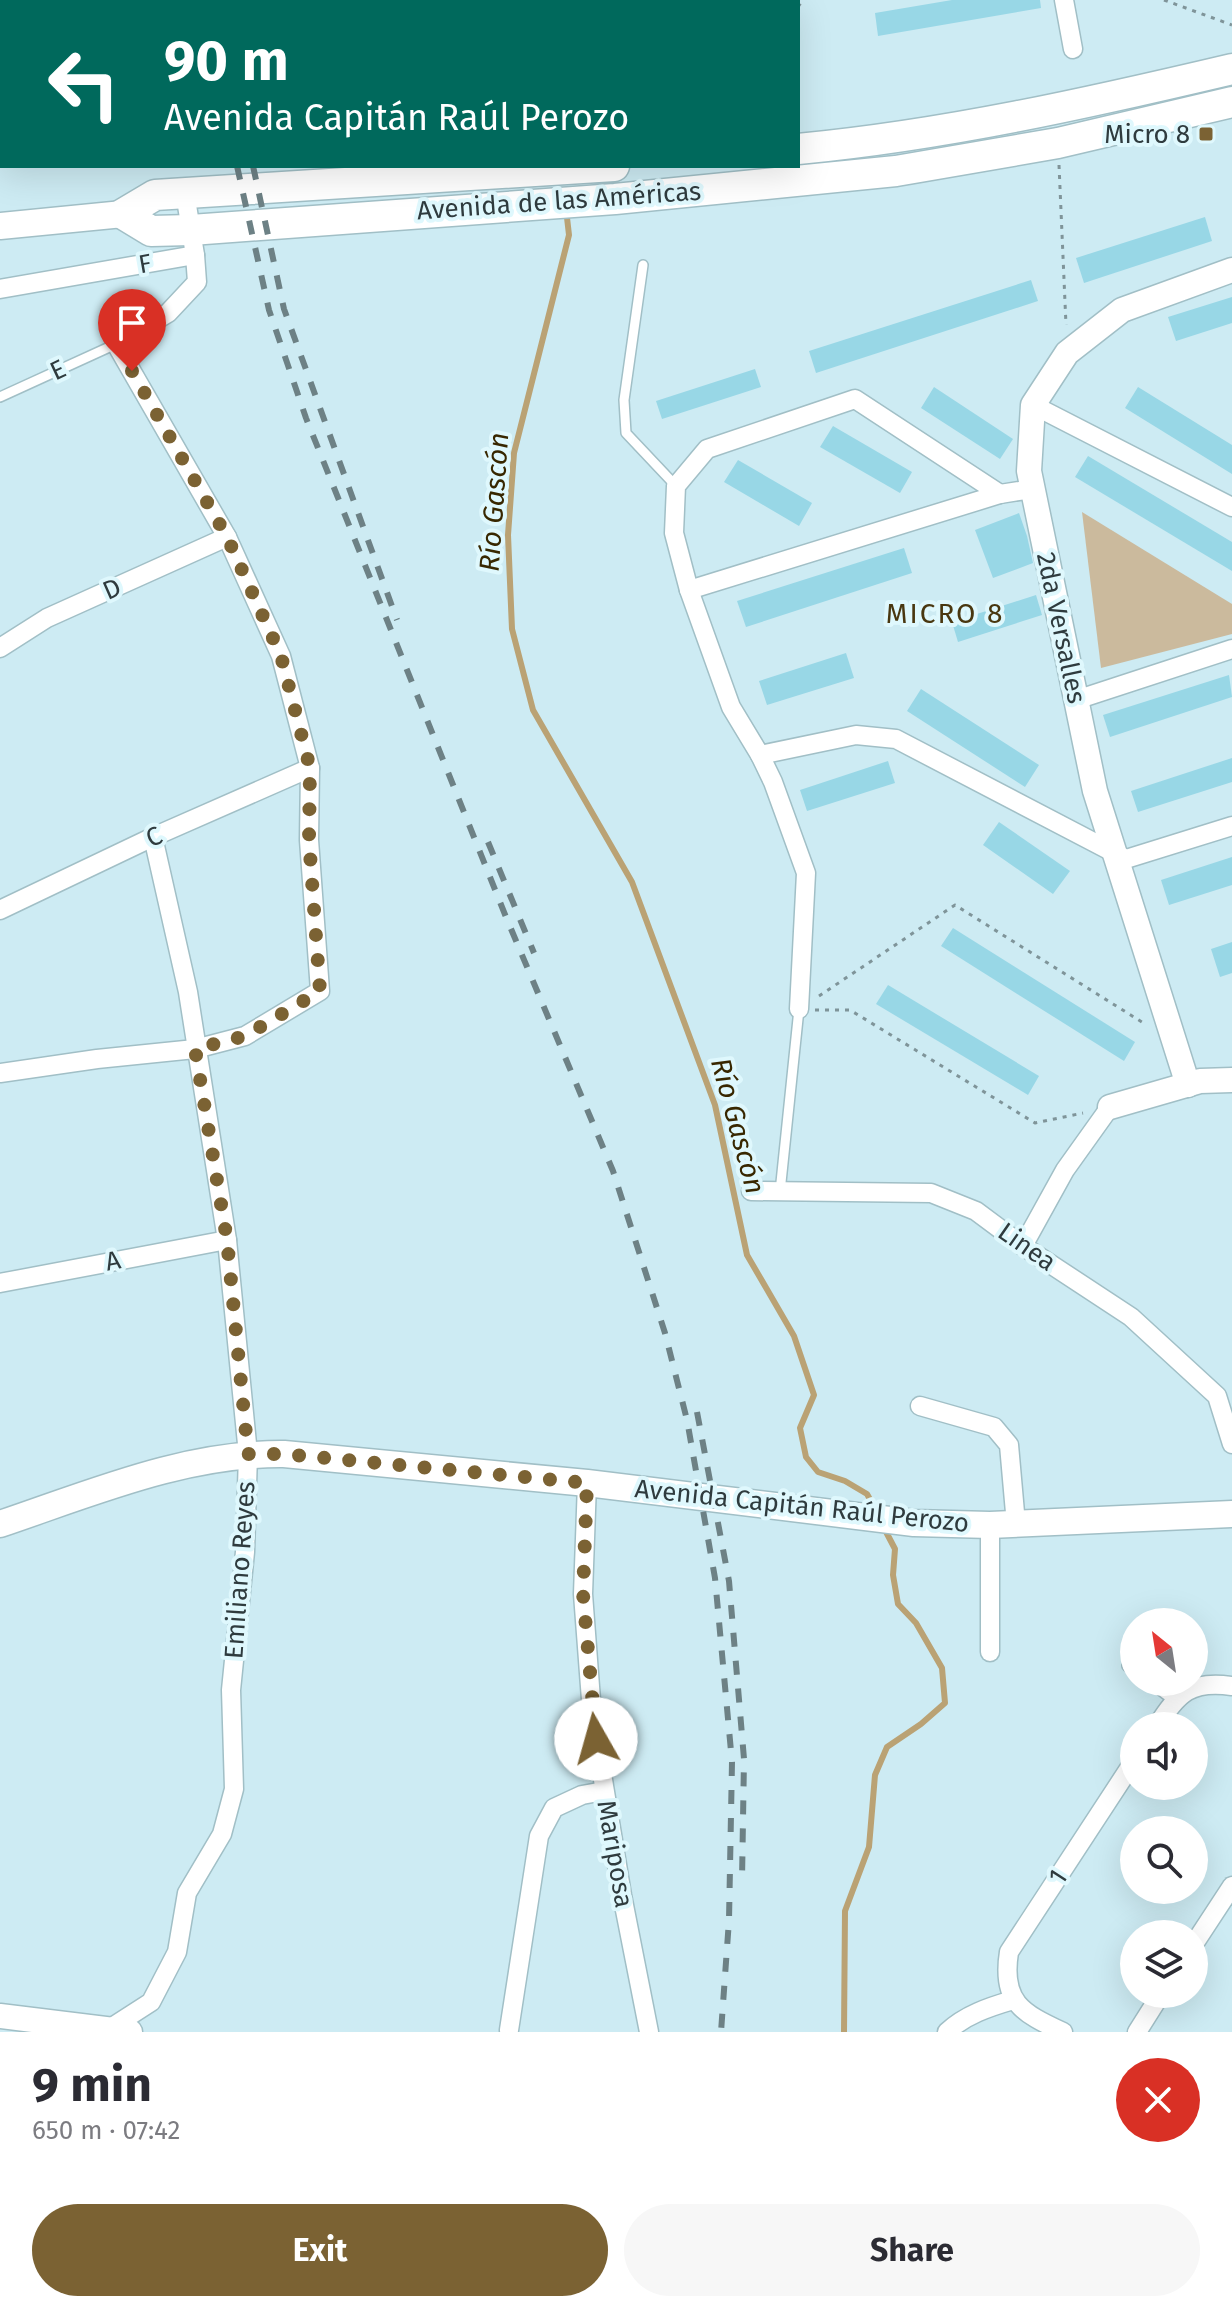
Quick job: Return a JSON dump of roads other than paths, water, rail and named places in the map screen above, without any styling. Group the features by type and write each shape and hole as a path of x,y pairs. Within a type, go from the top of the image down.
{"main road":[{"path":"800,149 883,141 1074,107 1232,69"},
{"name":"Avenida de las Américas","path":"123,214 151,231 193,242 416,212 615,199 896,171 1058,143 1232,102"},
{"name":"Avenida de las Américas","path":"0,226 123,214 155,195 591,168"},
{"path":"416,177 416,212"},
{"name":"Avenida Capitán Raúl Perozo","path":"0,1524 164,1469 248,1454 284,1454 587,1483 914,1523 1003,1524 1232,1514"}],"street":[{"path":"1064,0 1073,49"},
{"path":"0,1073 195,1049 245,1036 320,991 309,840 310,768 281,656 227,537 116,344 168,313 197,282 185,193"},
{"name":"F","path":"0,289 193,242"},
{"name":"2da Versalles","path":"1188,1085 1095,791 1029,471 1033,405 1067,353 1122,310 1232,270"},
{"path":"799,1009 806,873 773,782 731,707 689,590 674,533 676,486 707,449 855,399 1000,494"},
{"path":"1033,405 1232,507"},
{"path":"689,590 1000,494 1032,489"},
{"name":"D","path":"0,648 47,618 227,537"},
{"path":"1076,700 1232,649"},
{"path":"760,755 856,735 896,739 1126,859 1232,826"},
{"name":"C","path":"0,910 153,837 310,768"},
{"name":"Emiliano Reyes","path":"120,2031 151,2002 177,1952 187,1893 222,1834 234,1789 231,1690 245,1552 248,1454 227,1240 188,992 153,837"},
{"path":"1023,1246 1065,1170 1110,1107 1200,1081 1232,1080"},
{"name":"Linea","path":"751,1191 931,1193 976,1211 1131,1317 1225,1393 1232,1444"},
{"name":"A","path":"0,1283 227,1240"},
{"path":"920,1406 994,1427 1009,1445 990,1652"},
{"name":"Mariposa","path":"587,1483 583,1594 592,1713 649,2032"},
{"path":"1166,1712 1173,1700 1191,1688 1213,1683 1232,1686"},
{"name":"1","path":"1013,2000 1006,1974 1009,1952 1120,1782"},
{"path":"509,2030 539,1836 554,1808 582,1795 604,1791"},
{"path":"1208,1923 1232,1886"},
{"path":"947,2032 955,2024 986,2008 1013,2000 1029,2016 1063,2032"},
{"path":"1137,2032 1152,2008"},
{"path":"0,2016 120,2031"}],"lane":[{"path":"643,265 624,400 626,433 676,486"},
{"name":"E","path":"0,397 116,344"},
{"path":"780,1192 799,1009"},
{"path":"1168,1696 1173,1700"}],"waterway":[{"name":"Río Gascón","path":"566,209 569,235 514,453 508,535 512,629 533,710 632,882 715,1105 747,1255 794,1336 814,1395 800,1428 806,1457 818,1472 845,1481 867,1494 876,1510"},
{"name":"Río Gascón","path":"844,2032 845,1911 869,1847 875,1775 887,1747 945,1703 942,1668 916,1623 898,1604 893,1575 895,1549 884,1528"}],"railway":[{"path":"237,168 269,310 306,418 506,917 613,1171 665,1333 687,1420 715,1578 732,1762 729,1920 721,2032"},
{"path":"253,168 284,309 397,620"},
{"path":"488,842 534,953"},
{"path":"697,1412 729,1581 744,1759 742,1880"}],"place":[{"name":"Micro 8","path":"1206,134"}],"district":[{"name":"MICRO 8","path":"945,613"}]}
